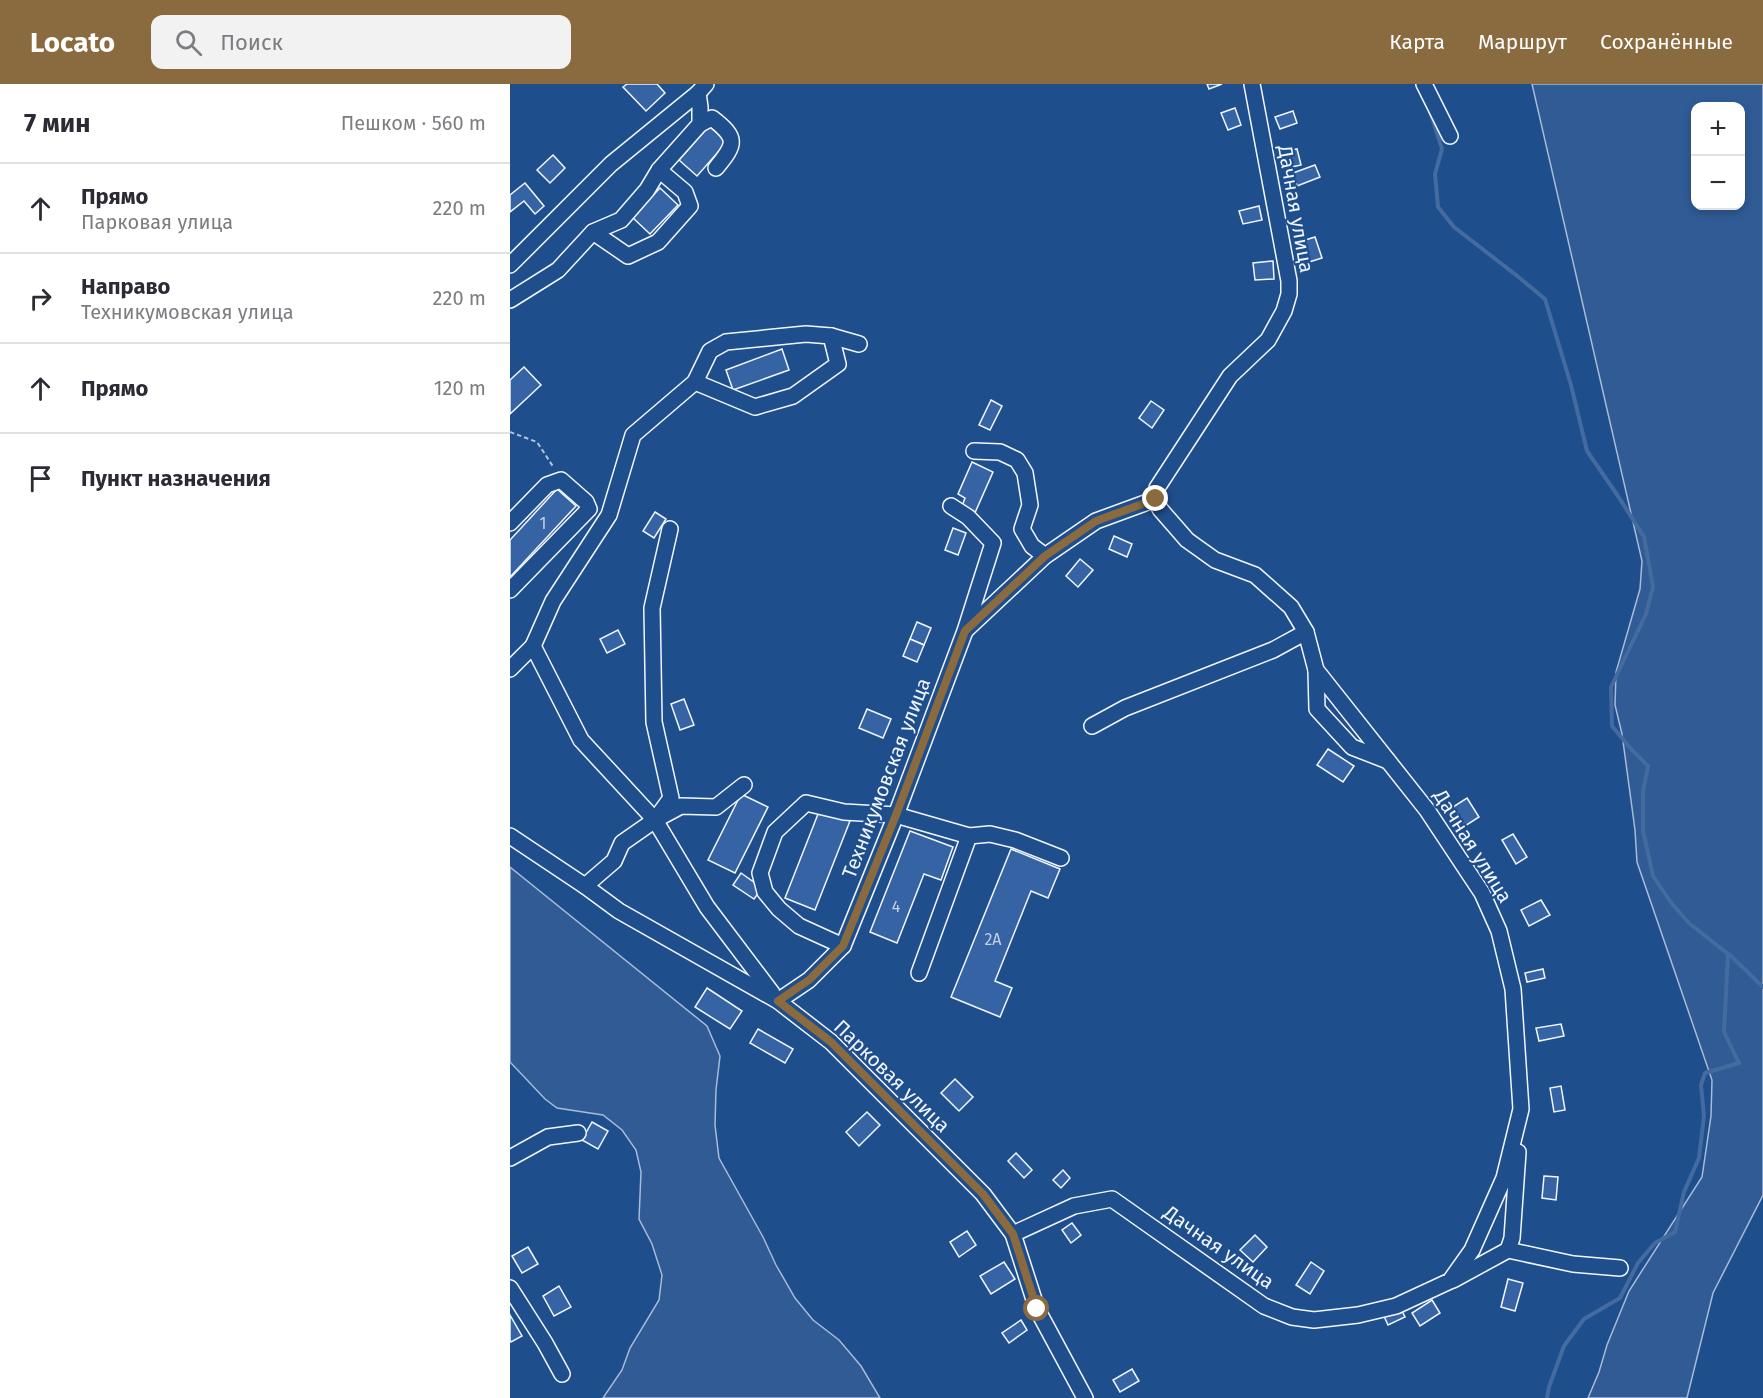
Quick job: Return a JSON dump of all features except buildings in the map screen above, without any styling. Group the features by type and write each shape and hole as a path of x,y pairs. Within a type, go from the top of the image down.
{"street":[{"name":"Дачная улица","path":"1013,1234 1074,1206 1112,1199 1264,1306 1292,1317 1314,1320 1358,1315 1396,1306 1450,1281 1472,1250 1504,1178 1521,1109 1513,989 1499,931 1482,893 1428,810 1316,670 1306,632 1291,607 1255,575 1215,560 1187,540 1160,509 1156,499 1157,488 1230,376 1268,340 1284,311 1289,294 1289,281 1252,84"},
{"path":"1424,84 1450,136"},
{"path":"700,124 702,88"},
{"path":"510,265 610,164 702,88"},
{"path":"510,300 558,270 593,232 621,220 647,190 659,170 700,124 712,118 725,128 732,138 731,150 716,168"},
{"path":"593,232 628,256 658,242 690,207 685,192 659,170"},
{"path":"510,669 533,646 553,601 609,515 633,435 695,382 710,351 726,342 806,334 831,336 859,344"},
{"path":"695,382 755,407 794,396 838,364 831,336"},
{"path":"974,451 1000,452 1017,460 1025,473 1030,505 1022,530 1032,546 1045,556"},
{"path":"510,523 547,485 561,480 586,502 589,509 510,590"},
{"path":"965,631 1045,556 1096,521 1156,499"},
{"name":"Техникумовская улица","path":"778,1001 809,980 843,946 896,815 965,631 993,543 968,517 951,506"},
{"path":"655,820 671,798 654,722 652,608 670,529"},
{"path":"1092,726 1125,708 1273,650 1306,632"},
{"path":"533,646 581,740 655,820 707,907 778,1001"},
{"path":"1316,670 1317,709 1352,747 1388,761"},
{"path":"585,886 615,861 622,843 655,820 681,806 716,807 744,785"},
{"path":"843,946 800,926 779,909 765,892 760,873 775,832 806,803 844,812 896,815 969,836 990,834 1016,840 1061,858"},
{"name":"Парковая улица","path":"510,836 619,911 778,1001 831,1042 983,1194 1013,1234 1037,1309 1085,1398"},
{"path":"920,973 969,836"},
{"path":"1508,1250 1512,1238 1521,1109"},
{"path":"510,1158 548,1137 578,1133"},
{"path":"1450,1281 1508,1250 1573,1264 1620,1269"},
{"path":"510,1288 562,1374"}],"path":[{"path":"510,432 537,442 561,480"}],"shaded area":[{"path":"1532,84 1763,84 1763,1195 1713,1293 1687,1398 1588,1398 1629,1291 1702,1177 1711,1116 1712,1080 1637,862 1622,734 1615,705 1616,672 1640,589 1642,561"},
{"path":"510,867 707,1026 720,1056 715,1125 719,1158 795,1298 813,1320 839,1340 861,1366 880,1398 603,1398 622,1370 630,1348 659,1300 662,1275 652,1244 639,1219 641,1172 636,1150 622,1130 603,1115 557,1108 545,1099 510,1062"}],"waterway":[{"path":"1429,108 1442,149 1435,174 1438,207 1454,227 1545,299 1571,385 1587,451 1644,537 1653,587 1646,614 1611,687 1612,726 1648,766 1643,791 1643,831 1653,876 1672,904 1689,923 1728,954 1724,1032 1739,1063 1705,1073 1701,1085 1704,1116 1699,1158 1684,1192 1675,1232 1655,1243 1638,1263 1620,1298 1584,1319 1564,1346 1547,1398"},
{"path":"1729,954 1763,987"}],"route":[{"path":"1037,1309 1013,1234 983,1194 831,1042 778,1001 809,980 843,946 896,815 965,631 1045,556 1096,521 1156,499"}]}
